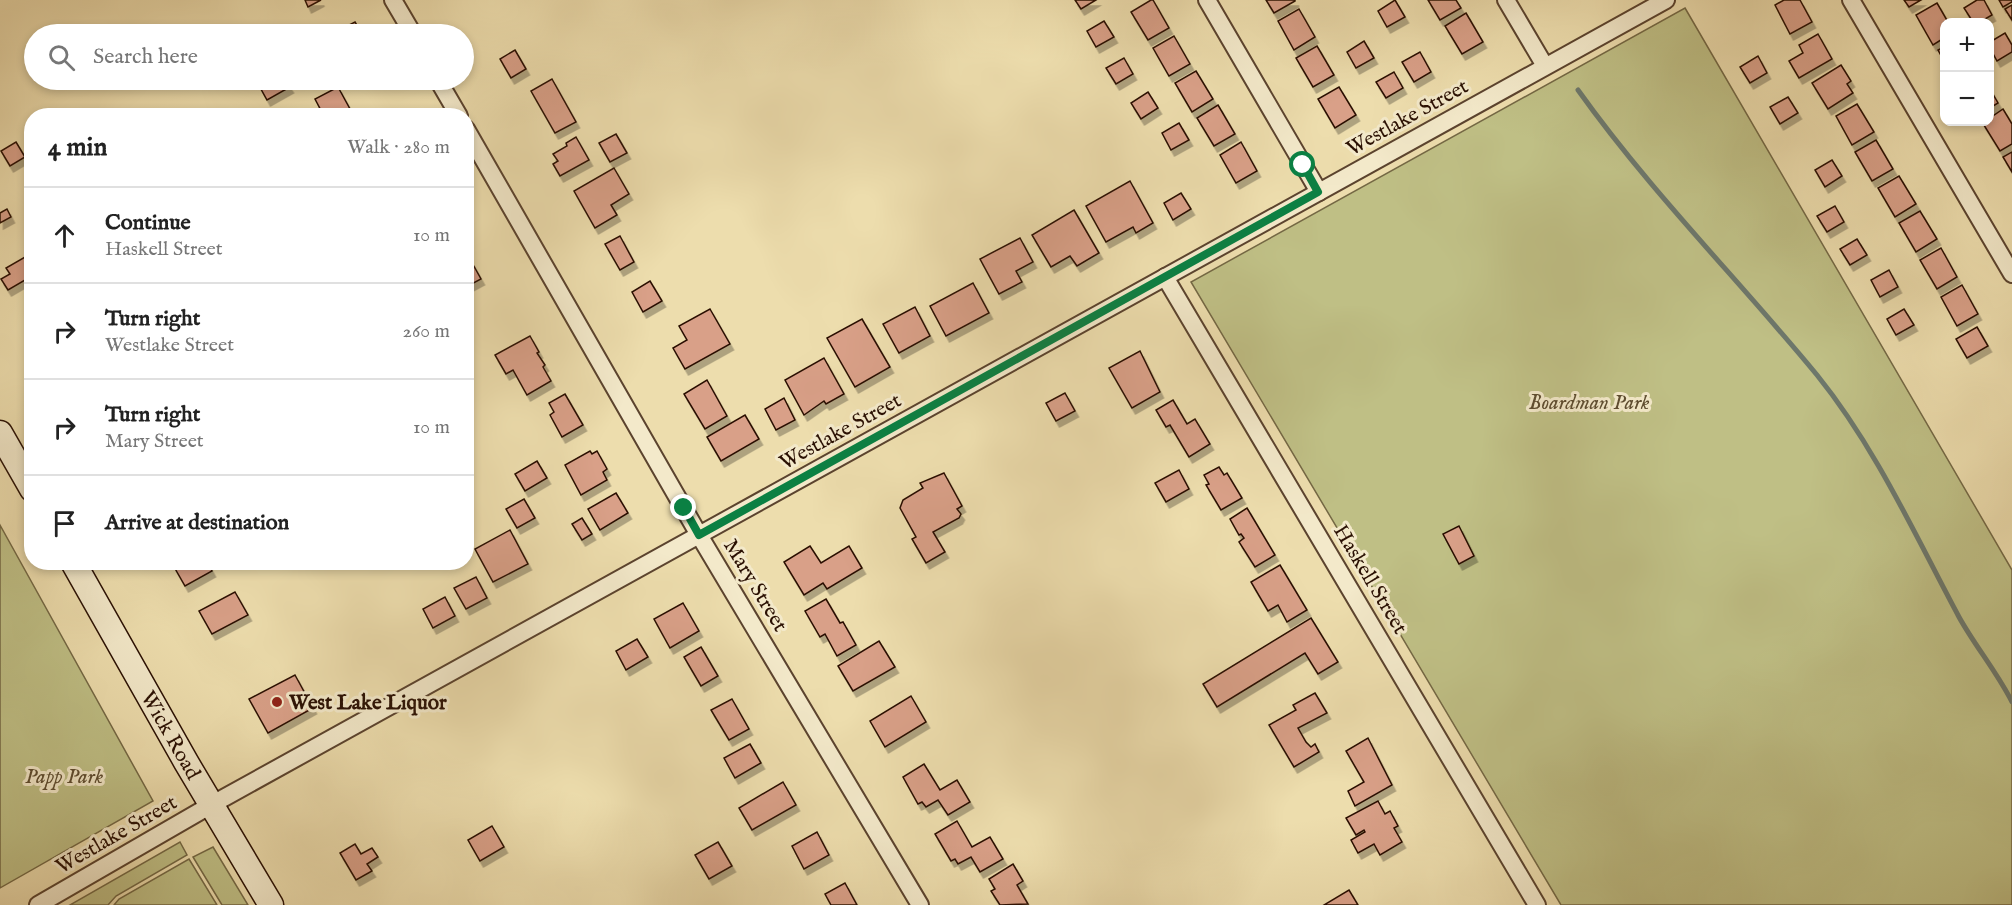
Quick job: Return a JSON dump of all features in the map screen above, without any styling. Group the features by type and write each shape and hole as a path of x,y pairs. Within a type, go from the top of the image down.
{"street":[{"path":"393,0 407,24"},
{"path":"1207,0 1318,192"},
{"path":"1506,0 1545,66"},
{"name":"Westlake Street","path":"38,905 211,805 1666,0"},
{"path":"1851,0 2012,274"},
{"path":"444,90 454,108"},
{"name":"Mary Street","path":"474,143 699,535 920,905"},
{"name":"Haskell Street","path":"1165,277 1538,905"},
{"path":"0,433 24,475"},
{"name":"Wick Road","path":"78,570 211,805 271,905"}],"green space":[{"name":"Boardman Park","path":"1685,8 2012,570 2012,905 1561,905 1191,282"},
{"name":"Papp Park","path":"0,525 153,801 0,888"},
{"path":"180,842 187,855 116,896 108,905 70,905"},
{"path":"213,847 248,905 222,905 193,857"},
{"path":"189,859 217,905 114,905 119,899"}],"building":[{"path":"305,0 321,0 308,7"},
{"path":"1075,0 1096,0 1081,9"},
{"path":"1151,0 1169,28 1148,40 1131,12"},
{"path":"1266,0 1295,0 1295,1 1274,13"},
{"path":"1395,0 1405,17 1387,27 1378,11"},
{"path":"1428,0 1456,0 1461,8 1440,20"},
{"path":"1784,0 1800,0 1812,22 1790,34 1775,5"},
{"path":"1904,0 1921,0 1909,7"},
{"path":"1977,0 1984,0 1992,15 1987,18 1970,18 1964,8"},
{"path":"1999,0 2012,0 2012,2 2003,7"},
{"path":"1937,3 1946,18 1940,18 1940,41 1933,45 1916,15"},
{"path":"2012,5 2012,20 2005,9"},
{"path":"1299,9 1315,37 1294,50 1278,21"},
{"path":"1466,13 1483,42 1462,54 1445,26"},
{"path":"1104,21 1114,37 1096,47 1087,31"},
{"path":"2005,33 2012,45 2012,52 1997,61 1994,55 1994,40"},
{"path":"1818,34 1832,59 1799,78 1789,61 1803,53 1799,45"},
{"path":"1174,36 1190,64 1169,76 1153,48"},
{"path":"1364,41 1374,58 1356,68 1347,52"},
{"path":"1317,46 1334,75 1313,87 1296,58"},
{"path":"515,50 526,69 511,78 500,59"},
{"path":"1420,52 1431,72 1414,82 1402,62"},
{"path":"1758,56 1767,73 1750,83 1740,67"},
{"path":"1124,58 1133,74 1116,84 1106,68"},
{"path":"1841,65 1851,81 1847,84 1853,93 1828,109 1812,83"},
{"path":"1196,71 1213,99 1192,112 1175,83"},
{"path":"1394,72 1403,88 1386,98 1376,82"},
{"path":"552,79 576,122 555,133 531,91"},
{"path":"1339,87 1356,115 1335,128 1318,99"},
{"path":"262,90 285,90 267,100"},
{"path":"332,90 340,90 349,108 320,108 315,99"},
{"path":"1148,92 1158,108 1141,119 1131,103"},
{"path":"1788,97 1798,113 1780,124 1770,107"},
{"path":"1857,104 1874,132 1852,145 1836,116"},
{"path":"1218,105 1235,134 1214,146 1197,118"},
{"path":"2003,109 2012,124 2012,144 2000,151 1984,126 1994,126 1994,115"},
{"path":"1179,123 1189,140 1171,150 1162,133"},
{"path":"616,134 627,153 610,162 599,143"},
{"path":"576,137 589,160 560,176 553,164 558,161 553,154 567,146 566,143"},
{"path":"1876,140 1893,169 1872,181 1855,152"},
{"path":"16,142 24,158 10,166 1,151"},
{"path":"1241,142 1257,171 1236,183 1220,155"},
{"path":"2012,152 2012,172 2003,157"},
{"path":"1832,160 1842,176 1825,187 1815,170"},
{"path":"614,168 629,194 611,205 617,215 595,228 574,191"},
{"path":"1899,176 1916,204 1895,217 1878,188"},
{"path":"1130,181 1153,223 1136,233 1133,227 1106,242 1086,206"},
{"path":"1181,193 1191,209 1173,220 1164,203"},
{"path":"1835,206 1844,222 1827,232 1817,216"},
{"path":"7,209 11,217 0,223 0,213"},
{"path":"1074,210 1099,253 1077,266 1070,256 1051,267 1032,235"},
{"path":"1920,211 1937,239 1916,252 1899,223"},
{"path":"620,236 634,262 620,270 605,244"},
{"path":"1020,238 1033,262 1016,271 1022,282 999,294 980,259"},
{"path":"1857,239 1867,255 1850,265 1840,249"},
{"path":"1941,248 1957,277 1937,289 1920,260"},
{"path":"24,258 24,281 8,290 1,279 10,274 6,268"},
{"path":"474,266 481,279 474,283"},
{"path":"1889,270 1898,287 1880,297 1871,280"},
{"path":"650,281 662,301 643,312 632,292"},
{"path":"973,283 989,313 946,336 930,306"},
{"path":"1962,285 1978,314 1957,326 1941,297"},
{"path":"915,307 930,336 899,353 883,324"},
{"path":"710,309 730,344 685,369 673,348 687,340 679,326"},
{"path":"1904,309 1914,325 1896,335 1887,319"},
{"path":"862,319 890,367 855,387 827,338"},
{"path":"1977,327 1988,346 1967,358 1956,339"},
{"path":"530,336 551,381 527,395 513,370 506,374 495,355"},
{"path":"1140,351 1160,392 1132,408 1109,368"},
{"path":"824,358 844,394 826,404 824,401 804,415 785,380"},
{"path":"707,380 727,416 705,429 684,394"},
{"path":"1065,393 1075,411 1056,421 1046,403"},
{"path":"565,394 583,425 562,437 550,415 554,412 549,403"},
{"path":"784,398 795,420 776,430 765,409"},
{"path":"1173,400 1187,424 1195,419 1210,444 1189,457 1170,425 1166,427 1156,410"},
{"path":"745,415 759,439 721,461 707,437"},
{"path":"590,451 592,454 597,451 607,469 603,472 607,480 581,495 565,465"},
{"path":"537,461 547,478 525,491 515,474"},
{"path":"1219,467 1224,475 1227,473 1242,498 1221,510 1206,485 1209,484 1204,475"},
{"path":"1179,470 1189,489 1166,502 1155,483"},
{"path":"944,473 962,506 957,509 961,514 959,518 933,532 945,552 926,563 912,539 916,537 900,508 903,500 923,488 920,483"},
{"path":"616,493 628,513 600,530 588,509"},
{"path":"524,499 535,518 517,528 506,509"},
{"path":"1247,508 1275,555 1255,567 1239,542 1244,538 1241,534 1239,535 1230,519"},
{"path":"582,518 592,534 582,540 572,524"},
{"path":"1459,526 1474,556 1459,564 1443,534"},
{"path":"510,530 528,564 493,582 475,549"},
{"path":"810,546 821,563 849,546 862,568 827,589 823,583 804,595 784,562"},
{"path":"1280,565 1307,610 1287,622 1278,605 1268,611 1251,582"},
{"path":"176,570 211,570 212,571 185,586"},
{"path":"476,577 487,598 466,609 454,588"},
{"path":"235,592 248,615 212,634 199,611"},
{"path":"445,597 455,616 433,628 423,609"},
{"path":"826,599 856,645 837,656 825,634 820,637 805,611"},
{"path":"683,603 699,631 670,648 654,619"},
{"path":"1311,618 1338,662 1318,674 1305,653 1217,707 1203,684"},
{"path":"637,639 648,657 626,670 616,651"},
{"path":"879,641 895,667 853,691 838,666"},
{"path":"701,647 718,676 701,686 684,657"},
{"path":"295,675 313,708 268,733 249,699"},
{"path":"1315,693 1327,713 1298,728 1306,742 1311,747 1315,744 1319,752 1294,767 1269,725 1296,710 1293,705"},
{"path":"911,696 926,722 885,747 870,721"},
{"path":"732,699 749,729 729,740 711,710"},
{"path":"1368,738 1392,785 1355,806 1348,791 1364,782 1346,751"},
{"path":"750,744 761,763 735,778 724,758"},
{"path":"924,764 940,790 957,780 970,802 948,815 938,800 926,807 922,802 918,804 903,777"},
{"path":"783,782 796,805 752,830 739,808"},
{"path":"1378,801 1385,814 1390,811 1398,826 1394,828 1402,842 1380,855 1374,844 1358,853 1351,840 1365,832 1364,830 1356,835 1346,818"},
{"path":"957,821 972,847 990,837 1003,859 980,872 971,857 958,864 955,859 951,861 935,834"},
{"path":"492,826 504,847 480,861 468,840"},
{"path":"817,832 829,855 804,869 792,846"},
{"path":"718,842 732,866 709,879 695,855"},
{"path":"355,844 361,854 372,848 378,857 367,864 372,871 356,880 340,853"},
{"path":"1013,864 1023,881 1017,885 1028,904 1000,905 991,891 995,889 989,879"},
{"path":"845,883 857,905 831,905 825,894"},
{"path":"1349,890 1358,905 1324,905"}],"waterway":[{"path":"1578,90 1635,164 1787,339 1838,403 1876,462 1959,617 2012,702"}],"place":[{"name":"West Lake Liquor","path":"277,702"}],"route":[{"path":"684,508 699,535 1318,192 1303,165"}]}
